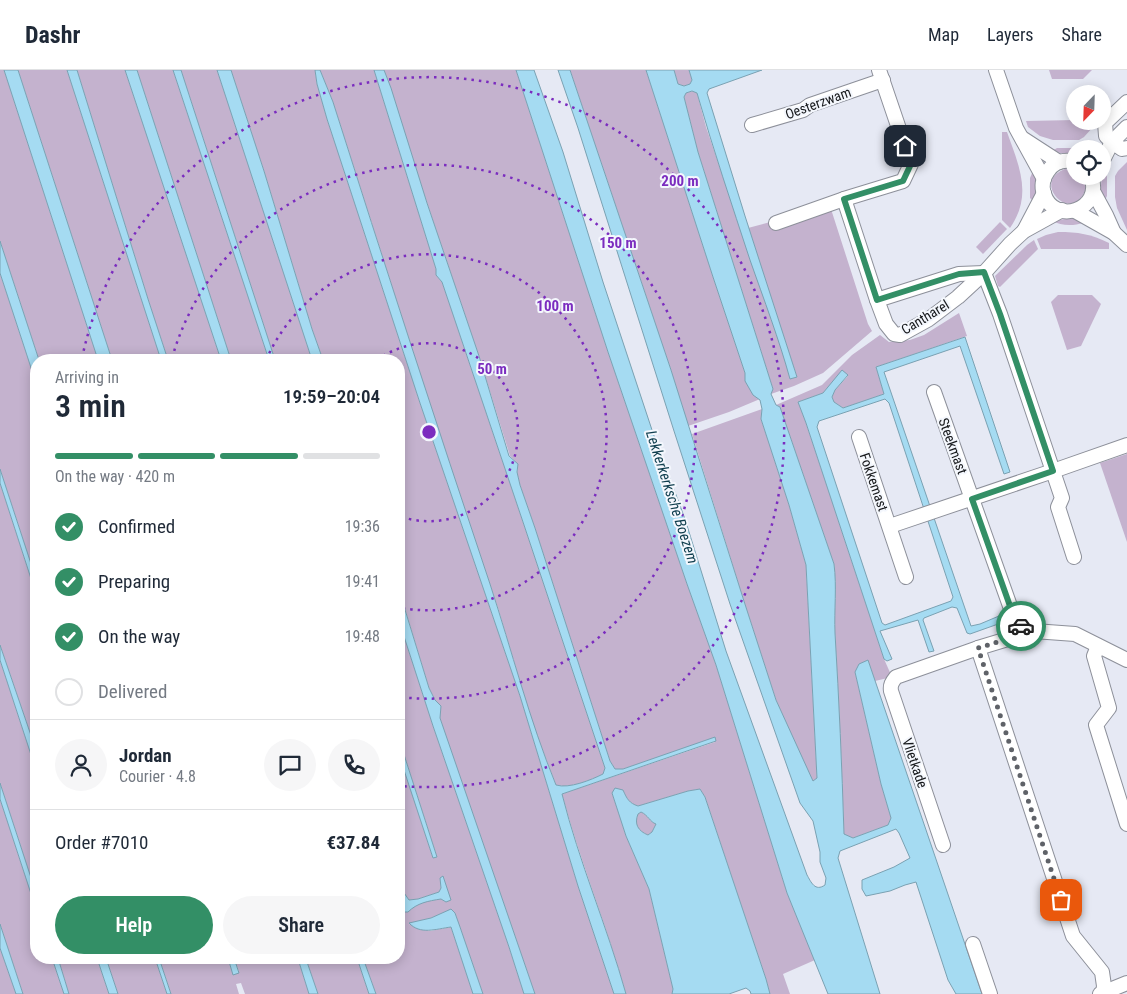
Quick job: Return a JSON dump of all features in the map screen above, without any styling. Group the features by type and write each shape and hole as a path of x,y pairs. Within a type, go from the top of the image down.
{"street":[{"path":"996,70 1016,128 1044,186 1050,204 1057,209 1068,211 1114,233 1127,245"},
{"path":"776,222 903,181 911,164 881,75"},
{"name":"Oesterzwam","path":"752,126 798,112 810,105 881,75"},
{"path":"1127,102 1105,123 1106,136 1122,148 1127,148"},
{"path":"1112,142 1127,127"},
{"path":"1021,137 1059,162 1066,161"},
{"name":"Cantharel","path":"1024,231 1044,186 1049,169 1059,162"},
{"name":"Cantharel","path":"833,203 886,324 894,334 900,335 929,319 951,303 1024,231 1068,211 1084,206 1088,201 1092,185"},
{"path":"1095,185 1114,233"},
{"path":"984,272 1062,498 1058,507 1074,557"},
{"name":"Cantharel","path":"877,300 959,274 984,272"},
{"name":"Steekmast","path":"934,392 1014,616 1023,628 1034,631"},
{"name":"Fokkemast","path":"859,438 906,577"},
{"name":"Fokkemast","path":"890,526 1127,445"},
{"path":"1102,993 1104,986 1102,972 1073,936 978,648 1034,631 1075,634 1127,660"},
{"path":"1098,646 1094,656 1109,708 1096,725 1127,824"},
{"name":"Vlietkade","path":"943,845 890,686 896,677 978,648"},
{"path":"973,944 990,994"},
{"path":"1102,993 1127,983"}],"shaded area":[{"path":"0,70 4,70 96,354 37,354 0,241"},
{"path":"18,70 67,70 159,354 110,354"},
{"path":"77,70 125,70 219,354 166,354"},
{"path":"137,70 173,70 267,354 229,354"},
{"path":"181,70 217,70 310,354 273,354"},
{"path":"231,70 315,70 327,119 404,354 321,354"},
{"path":"320,70 374,70 436,269 436,275 442,282 605,768 603,774 587,781 568,786 556,785 533,725 498,608 447,458 333,102"},
{"path":"384,70 516,70 608,352 716,665 787,893 815,960 783,974 790,994 770,994 705,797 700,789 638,806 632,804 623,790 612,793 626,836 649,889 673,989 672,994 626,994 562,794 715,742 714,738 623,769 615,769 610,761 520,485 518,468 510,456 479,356"},
{"path":"570,70 646,70 747,384 751,391 760,399 688,426"},
{"path":"674,70 689,70 692,80 690,84 684,86 678,84"},
{"path":"1049,70 1092,70 1083,79 1052,79"},
{"path":"693,91 697,93 706,127 784,355 790,379 797,377 748,228 830,206 868,324 872,331 823,373 771,394 773,389 698,152 684,97 686,93"},
{"path":"1066,120 1066,130 1090,130 1079,140 1053,140 1040,136 1028,127 1026,121"},
{"path":"1002,132 1007,132 1022,180 1021,204 1010,228 1002,220"},
{"path":"1057,148 1066,148 1066,154 1065,154 1052,151"},
{"path":"1127,162 1127,230 1117,208 1115,176"},
{"path":"1066,169 1066,185 1085,185 1083,195 1077,202 1070,204 1062,202 1056,197 1052,190 1052,182 1055,175"},
{"path":"1033,171 1036,179 1034,202 1030,198 1030,178"},
{"path":"1101,185 1107,185 1105,200 1103,197"},
{"path":"1070,218 1079,219 1083,223 1067,225 1053,221"},
{"path":"1000,222 1007,229 983,254 976,247"},
{"path":"1058,232 1078,233 1096,237 1109,243 1109,249 1041,249 1037,239"},
{"path":"1034,240 1038,249 1000,287 998,286 995,276"},
{"path":"0,273 30,365 30,561 0,469"},
{"path":"1058,295 1092,295 1101,304 1081,346 1067,350 1051,302"},
{"path":"959,313 967,336 876,367 884,394 843,408 834,402 832,397 835,390 848,376 829,386 823,393 798,402 884,659 892,677 875,681 868,661 855,672 881,784 891,818 888,825 853,838 844,835 835,633 834,564 780,407 776,405 822,385 852,355 880,335 889,342 910,340 924,335"},
{"path":"405,357 520,696 578,886 614,994 535,994 439,717 441,711 429,688 405,609"},
{"path":"762,409 761,419 806,565 817,778 812,782 776,700 692,434"},
{"path":"1127,454 1127,542 1100,463"},
{"path":"0,483 30,576 30,732 0,645"},
{"path":"405,640 524,994 483,994 455,913 448,911 409,924 430,931 451,927 473,994 376,994 365,964 405,964 405,910 422,902 441,899 446,902 440,878 441,889 439,892 409,900 405,894 405,773 433,858 437,857 405,758"},
{"path":"0,660 30,752 30,875 0,783"},
{"path":"0,799 30,891 30,964 54,964 64,994 23,994 0,924"},
{"path":"641,812 656,824 648,835 639,829 637,824 638,814"},
{"path":"0,948 16,994 0,994"},
{"path":"60,964 99,964 109,994 69,994"},
{"path":"108,964 157,964 167,994 118,994"},
{"path":"161,964 230,964 233,974 239,972 236,964 300,964 309,994 245,994 241,983 236,984 239,994 171,994"},
{"path":"308,964 359,964 369,994 318,994"}],"water":[{"path":"4,70 18,70 110,354 96,354"},
{"path":"67,70 77,70 166,354 159,354"},
{"path":"125,70 137,70 229,354 219,354"},
{"path":"173,70 181,70 273,354 267,354"},
{"path":"217,70 231,70 321,354 310,354"},
{"path":"315,70 320,70 333,102 490,584 529,710 556,785 567,786 586,781 603,774 605,768 442,282 436,275 436,269 374,70 384,70 391,88 427,203 479,356 509,456 518,464 517,472 520,485 610,761 615,769 623,769 715,737 716,741 562,794 576,844 626,994 614,994 578,886 520,696 420,403 317,84"},
{"name":"Lekkerkerksche Boezem","path":"516,70 534,70 563,152 603,282 653,433 685,519 726,651 807,875 816,887 822,887 825,885 826,878 820,862 820,852 813,821 800,803 730,604 558,70 570,70 671,370 776,700 813,781 817,778 806,565 761,419 762,409 760,400 753,395 745,381 745,373 646,70 674,70 678,84 684,86 690,84 692,80 689,70 762,70 709,89 707,93 797,377 790,379 697,93 692,91 686,93 684,97 698,152 773,389 771,394 776,405 780,407 834,564 835,633 844,834 853,838 888,825 891,818 881,784 855,672 859,664 868,660 982,994 956,994 948,980 916,882 890,891 866,896 862,889 862,880 894,867 910,858 896,829 840,851 838,858 880,994 828,994 787,893 716,665 608,352"},
{"path":"0,241 37,354 30,354 30,365 0,273"},
{"path":"965,337 1010,472 1004,474 960,346 884,372 971,626 999,616 1001,623 970,634 967,633 957,608 952,607 924,618 923,620 934,651 929,652 918,620 880,631 892,659 887,661 884,659 798,402 823,393 842,370 848,375 835,390 832,397 834,402 843,408 884,394 876,367","holes":["885,399 889,403 953,597 951,601 885,625 882,623 817,427 819,421"]},
{"path":"0,469 30,561 30,576 0,483"},
{"path":"405,610 429,688 435,700 441,706 440,718 535,994 524,994 405,640"},
{"path":"0,645 30,732 30,752 0,660"},
{"path":"405,758 437,857 433,858 405,773"},
{"path":"0,783 30,875 30,891 0,799"},
{"path":"615,788 623,790 632,804 638,806 700,789 705,797 770,994 751,994 746,988 729,994 672,994 673,989 649,889 626,836 612,793","holes":["643,813 656,824 648,835 639,829 637,824 638,814"]},
{"path":"443,876 451,900 446,902 441,899 419,904 405,912 405,894 409,900 439,892 441,888 440,878"},
{"path":"451,909 455,913 483,994 473,994 451,927 423,930 413,927 409,923 431,918"},
{"path":"0,924 23,994 16,994 0,948"},
{"path":"54,964 60,964 69,994 64,994"},
{"path":"99,964 108,964 118,994 109,994"},
{"path":"157,964 161,964 171,994 167,994"},
{"path":"230,964 236,964 239,973 233,975"},
{"path":"300,964 308,964 318,994 309,994"},
{"path":"359,964 365,964 376,994 369,994"}],"way so far":[{"path":"1021,626 1034,631 978,648 1061,900"}],"route":[{"path":"905,146 911,164 903,181 844,199 877,300 959,274 984,272 1053,471 972,499 1010,606 1021,626"}]}
